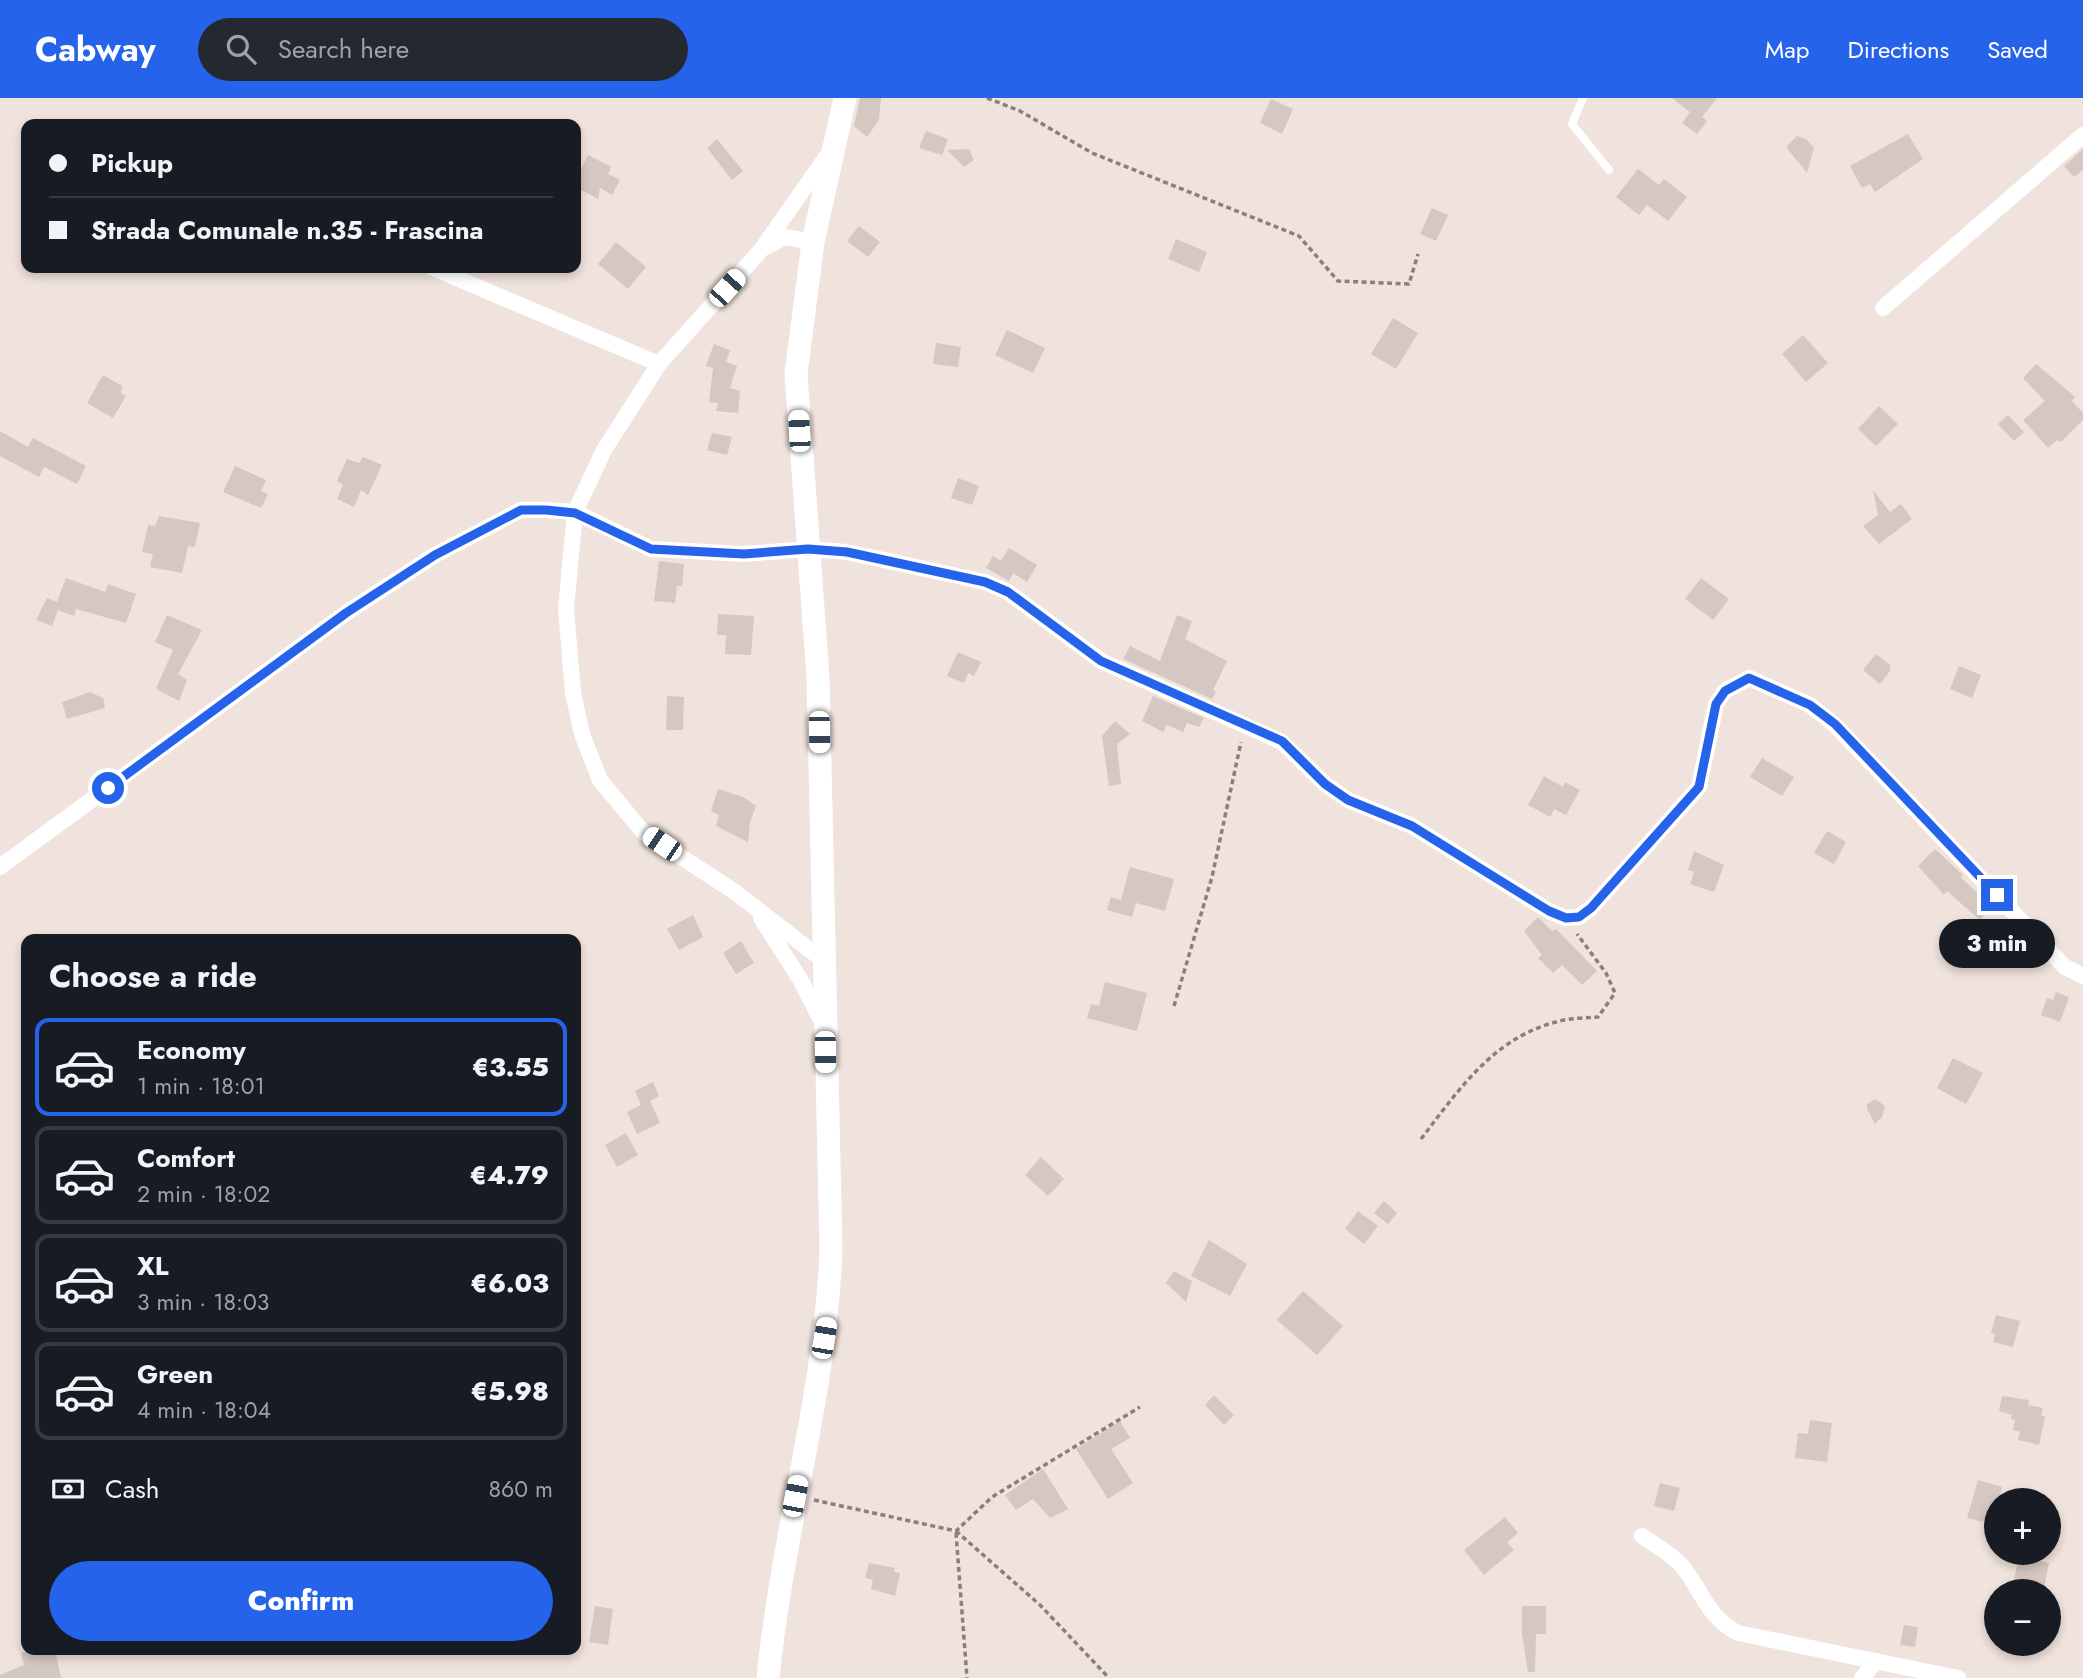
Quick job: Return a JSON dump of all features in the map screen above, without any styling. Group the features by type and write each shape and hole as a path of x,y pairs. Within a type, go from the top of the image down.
{"main road":[{"path":"768,1678 795,1496 829,1314 831,1249 818,677 796,374 813,242 845,98"}],"street":[{"path":"1883,308 2083,135"},
{"path":"824,961 735,892 643,832 600,780 582,734 573,693 566,608 575,513 604,450 659,364 761,250 833,148"},
{"path":"761,250 785,237 813,242"},
{"path":"445,273 659,364"},
{"path":"0,867 346,613 435,555 521,510 575,513 651,549 744,554 808,549 847,552 933,569 997,587 1008,592 1101,661 1245,727 1282,741 1325,784 1348,800 1412,826 1506,887 1566,918 1579,917 1591,908 1699,787 1716,704 1725,691 1749,678 1810,705 1835,724 2065,967 2083,976"},
{"path":"735,892 768,925 825,1027"},
{"path":"1642,1536 1682,1566 1697,1593 1721,1624 1738,1633 1958,1678"},
{"path":"1862,1678 1876,1661"}],"lane":[{"path":"1583,98 1572,124 1609,170"}],"path":[{"path":"987,98 1020,111 1092,153 1299,236 1338,281 1409,284 1418,254"},
{"path":"1174,1006 1212,877 1245,727"},
{"path":"1421,1139 1474,1072 1509,1041 1556,1022 1598,1017 1615,993 1606,973 1566,918"},
{"path":"956,1531 992,1497 1140,1407"},
{"path":"795,1496 956,1531 1040,1605 1109,1678"},
{"path":"956,1531 967,1678"}],"building":[{"path":"860,98 881,98 879,120 867,137 854,126"},
{"path":"1672,98 1717,98 1702,117 1707,121 1697,134 1682,123 1690,112"},
{"path":"1271,99 1293,109 1282,134 1260,123"},
{"path":"926,131 948,139 942,155 919,148"},
{"path":"1908,134 1923,159 1875,192 1870,184 1862,188 1850,166"},
{"path":"1797,136 1806,139 1814,148 1807,173 1786,147"},
{"path":"717,139 743,171 732,180 707,148"},
{"path":"969,149 974,160 964,167 947,150"},
{"path":"2083,149 2083,170 2074,177 2064,166"},
{"path":"588,155 611,167 608,174 620,180 612,195 600,188 598,199 581,190 581,170"},
{"path":"1638,169 1659,185 1664,179 1687,197 1668,221 1647,205 1639,215 1616,197"},
{"path":"1432,208 1448,215 1436,241 1420,234"},
{"path":"859,226 880,242 868,257 847,241"},
{"path":"1176,239 1207,252 1199,272 1168,259"},
{"path":"616,242 646,267 628,289 598,264"},
{"path":"1393,318 1418,333 1396,369 1371,354"},
{"path":"1007,330 1045,348 1033,373 995,355"},
{"path":"1803,335 1828,363 1806,382 1782,354"},
{"path":"936,343 961,347 958,367 933,364"},
{"path":"714,344 730,350 726,362 737,366 730,388 740,391 738,413 716,411 718,403 709,402 713,368 706,366"},
{"path":"2036,364 2075,397 2072,401 2083,413 2083,420 2061,442 2057,440 2048,448 2023,420 2045,401 2023,378"},
{"path":"103,375 122,386 121,393 126,396 113,418 87,403"},
{"path":"1879,406 1898,424 1876,446 1858,429"},
{"path":"2008,415 2024,432 2014,441 1998,424"},
{"path":"0,431 28,447 33,438 86,466 77,484 44,467 39,477 0,456"},
{"path":"712,433 732,437 727,455 707,450"},
{"path":"363,457 382,465 368,495 361,490 354,507 337,499 343,485 337,481 347,459 359,463"},
{"path":"235,466 266,480 261,491 268,494 261,508 223,492"},
{"path":"958,478 979,486 972,505 951,498"},
{"path":"1873,490 1890,512 1901,504 1912,519 1879,544 1863,526 1878,515"},
{"path":"159,516 200,523 195,547 188,546 182,573 150,567 153,554 142,552 148,525 155,526"},
{"path":"1009,548 1037,565 1027,582 1013,573 1009,581 986,568 993,556 1001,561"},
{"path":"659,561 684,564 682,586 677,586 675,603 654,601"},
{"path":"66,578 105,592 108,584 136,594 126,623 76,609 74,616 58,610 52,626 36,620 47,598 57,602"},
{"path":"1701,578 1729,599 1713,620 1685,599"},
{"path":"718,614 754,616 751,655 725,654 726,635 717,635"},
{"path":"167,615 202,630 178,674 187,680 179,701 156,689 173,650 155,642"},
{"path":"1177,615 1192,621 1185,639 1227,661 1213,690 1216,692 1212,699 1123,659 1130,646 1160,661"},
{"path":"958,652 981,662 974,676 968,673 964,683 947,676"},
{"path":"1876,654 1890,665 1890,671 1880,684 1863,670"},
{"path":"1959,666 1981,675 1972,698 1950,689"},
{"path":"90,692 103,698 105,708 67,719 62,702"},
{"path":"667,696 684,697 683,730 666,730"},
{"path":"1153,696 1204,718 1199,727 1187,723 1183,732 1167,725 1163,732 1142,721"},
{"path":"1115,721 1130,734 1117,744 1121,784 1109,786 1102,736"},
{"path":"1762,758 1794,777 1782,796 1750,777"},
{"path":"1544,776 1563,787 1565,782 1580,790 1566,815 1554,809 1550,817 1528,805"},
{"path":"718,789 743,797 756,806 750,822 748,842 716,826 719,815 711,811"},
{"path":"1827,831 1846,842 1834,864 1814,853"},
{"path":"1935,849 1963,875 1960,877 1992,906 1980,920 1947,891 1944,895 1918,866"},
{"path":"1694,851 1724,865 1714,892 1690,884 1694,872 1688,870"},
{"path":"1130,867 1174,879 1165,911 1136,903 1132,917 1107,910 1111,897 1121,900"},
{"path":"693,915 703,937 679,950 667,929"},
{"path":"1538,917 1552,931 1556,929 1597,971 1582,985 1562,965 1553,973 1538,958 1542,955 1524,931"},
{"path":"741,941 754,963 736,974 723,953"},
{"path":"1105,982 1147,993 1137,1031 1087,1018 1091,1004 1099,1006"},
{"path":"2056,992 2069,997 2060,1022 2041,1015 2047,998 2053,1000"},
{"path":"1953,1058 1983,1073 1966,1104 1937,1088"},
{"path":"653,1082 659,1096 650,1101 660,1123 637,1134 627,1112 641,1105 635,1091"},
{"path":"1875,1099 1885,1106 1882,1117 1875,1124 1867,1104"},
{"path":"626,1133 638,1155 617,1167 605,1145"},
{"path":"1041,1157 1064,1179 1048,1196 1025,1175"},
{"path":"1384,1201 1397,1213 1388,1224 1374,1213"},
{"path":"1358,1211 1378,1226 1364,1244 1345,1229"},
{"path":"1209,1240 1247,1264 1230,1296 1191,1276"},
{"path":"1174,1271 1192,1281 1186,1302 1166,1283"},
{"path":"1303,1291 1343,1326 1317,1355 1277,1320"},
{"path":"1996,1315 2020,1321 2013,1347 1993,1342 1995,1334 1991,1333"},
{"path":"1214,1395 1234,1415 1224,1425 1205,1405"},
{"path":"2002,1396 2029,1400 2028,1405 2043,1408 2041,1415 2045,1417 2039,1445 2018,1440 2020,1432 2013,1430 2015,1420 2011,1419 2012,1415 1999,1411"},
{"path":"1810,1420 1832,1423 1827,1462 1795,1458 1798,1433 1808,1434"},
{"path":"1120,1421 1130,1438 1111,1449 1133,1483 1108,1499 1076,1449"},
{"path":"1043,1469 1068,1509 1050,1518 1033,1499 1016,1510 1005,1495"},
{"path":"1978,1480 2002,1487 1984,1488 1983,1522 1967,1518"},
{"path":"1660,1483 1680,1488 1674,1511 1654,1506"},
{"path":"1505,1517 1518,1533 1507,1542 1514,1550 1484,1575 1464,1550"},
{"path":"869,1563 895,1568 894,1572 900,1573 895,1596 871,1589 873,1580 865,1578"},
{"path":"2017,1565 2049,1565 2046,1579 2014,1579"},
{"path":"595,1606 613,1609 608,1645 589,1642"},
{"path":"1522,1606 1546,1606 1546,1634 1536,1634 1535,1672 1528,1672 1522,1634"},
{"path":"1904,1625 1918,1627 1915,1647 1900,1645"},
{"path":"22,1655 56,1655 61,1678 0,1678 0,1675 24,1665"}],"route":[{"path":"108,788 346,613 435,555 521,510 546,510 575,513 651,549 744,554 808,549 847,552 985,582 1008,592 1101,661 1206,710 1282,741 1325,784 1348,800 1412,826 1458,853 1506,887 1566,918 1579,917 1591,908 1699,787 1716,704 1725,691 1737,682 1749,678 1810,705 1835,724 1997,895"}]}
